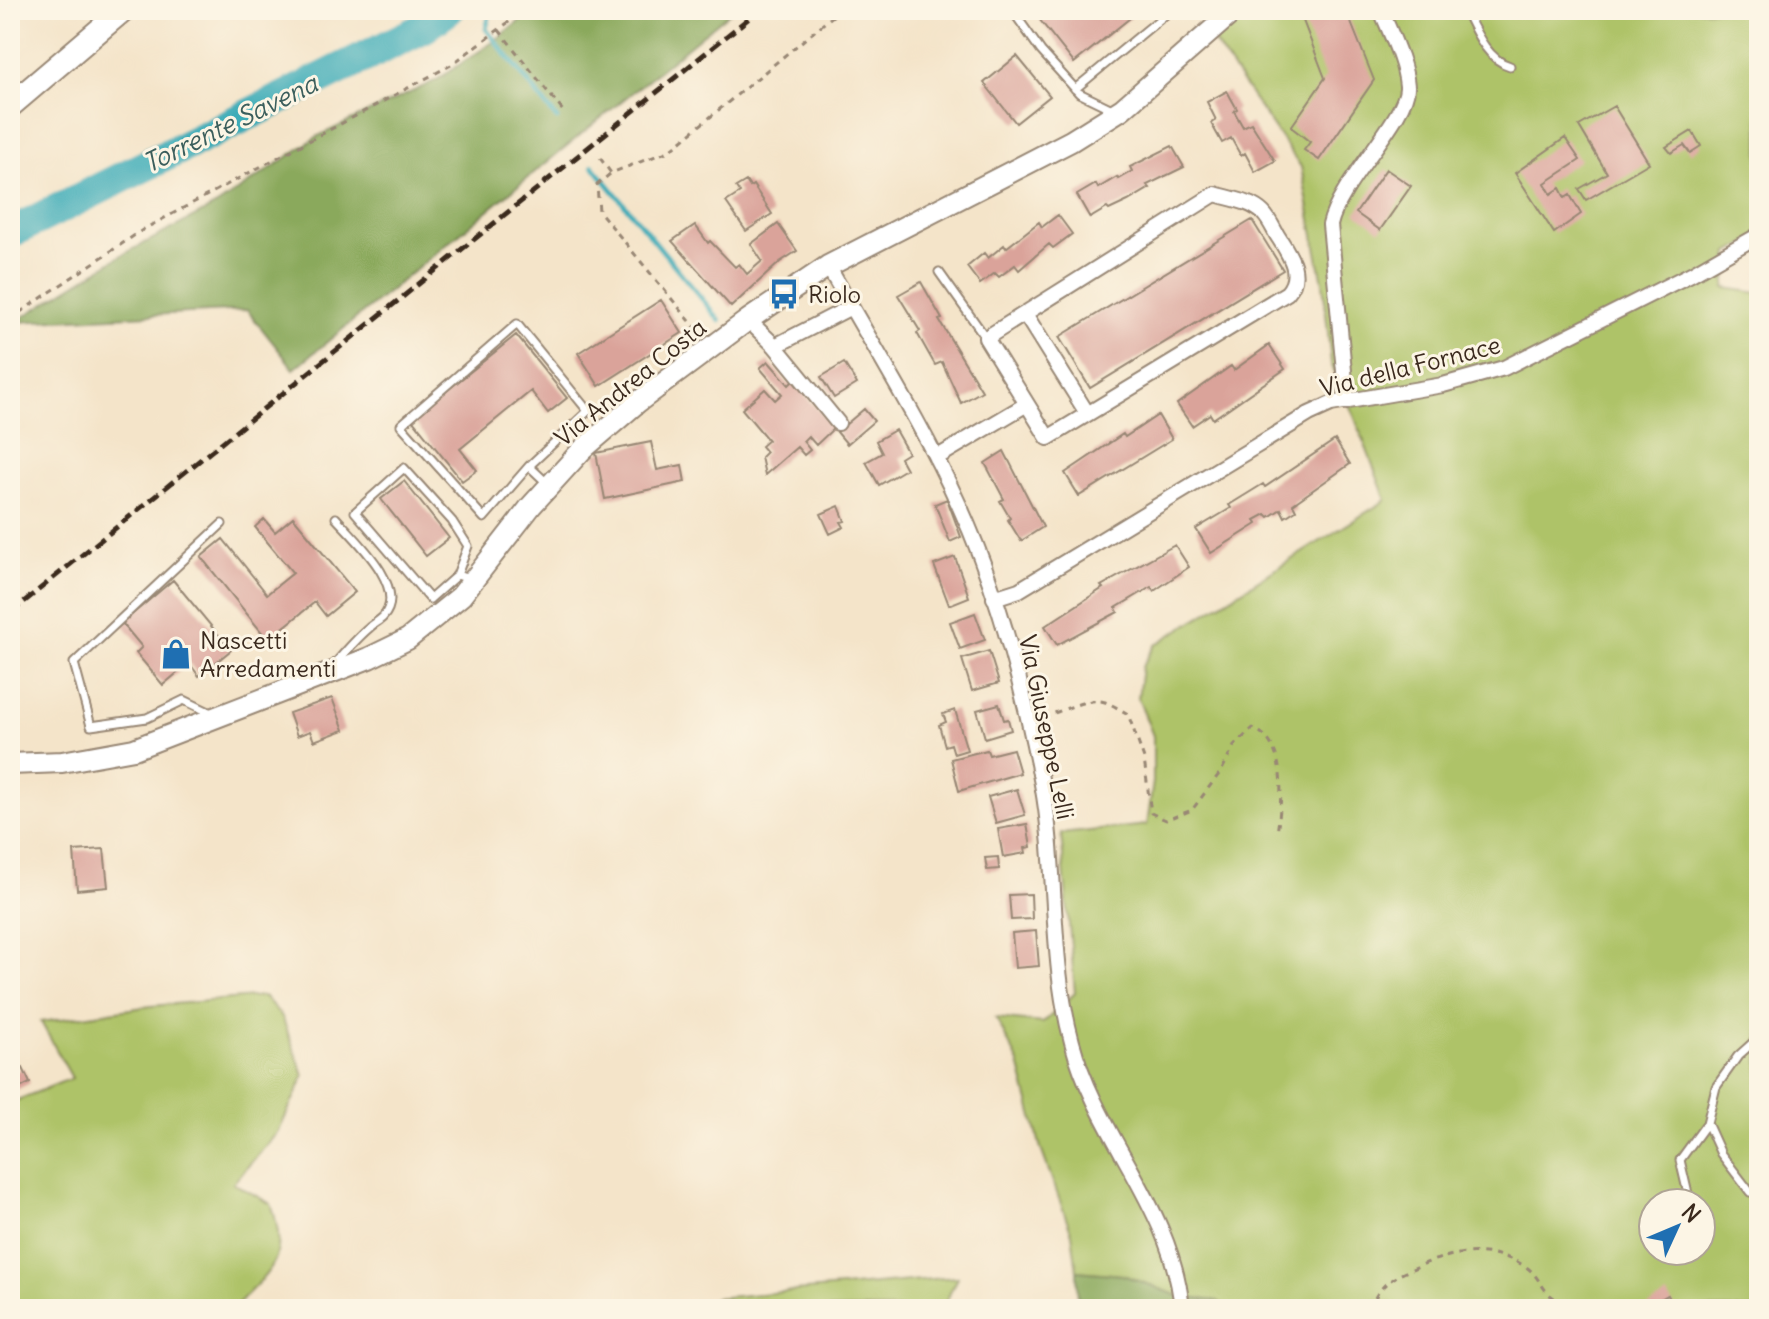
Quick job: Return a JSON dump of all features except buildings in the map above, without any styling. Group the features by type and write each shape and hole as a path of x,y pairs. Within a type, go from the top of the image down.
{"main road":[{"path":"10,106 123,10"},
{"name":"Via Andrea Costa","path":"10,764 62,762 134,749 325,676 408,639 445,612 465,578 582,450 711,347 828,266 1071,141 1117,112 1235,10"}],"street":[{"path":"1347,402 1330,225 1339,197 1396,116 1407,93 1405,74 1381,10"},
{"path":"1215,194 1248,203 1263,213 1290,254 1296,273 1294,285 1287,293 1048,438 986,338 1025,314 1215,194"},
{"name":"Via della Fornace","path":"994,598 1019,590 1309,414 1331,404 1443,385 1504,368 1691,274 1759,235"},
{"name":"Via Giuseppe Lelli","path":"828,266 936,458 961,509 994,598 1043,786 1061,985 1072,1045 1090,1092 1165,1235 1182,1309"},
{"path":"775,346 851,307"},
{"path":"1025,314 1087,413"},
{"path":"748,320 775,346 838,423"},
{"path":"936,458 1027,404"}],"lane":[{"path":"1012,10 1041,51 1079,93 1117,112"},
{"path":"1075,89 1171,10"},
{"path":"1465,10 1484,45 1494,57 1510,66"},
{"path":"939,272 986,338"},
{"path":"517,324 588,411 529,466 484,518 401,425 517,324"},
{"path":"529,466 550,485"},
{"path":"404,468 452,521 468,546 465,578 430,599 355,512 404,468"},
{"path":"325,676 350,646 383,617 392,596 377,565 336,518"},
{"path":"218,717 184,700 147,718 91,726 74,663 222,524"},
{"path":"1686,1187 1680,1160 1707,1123 1716,1087 1738,1056 1759,1037"},
{"path":"1707,1123 1721,1154 1750,1192"}],"path":[{"path":"10,319 144,229 451,65 525,10"},
{"path":"711,347 599,211 597,185 611,173 669,151 840,10"},
{"path":"499,30 563,111"},
{"path":"600,158 611,173"},
{"path":"1028,719 1057,713 1071,706 1102,701 1128,714 1144,759 1151,813 1166,820 1192,810 1222,770 1234,746 1253,728 1267,734 1277,756 1282,802 1277,833"},
{"path":"1370,1309 1376,1293 1396,1275 1461,1252 1502,1256 1527,1268 1548,1294 1570,1309"}],"green space":[{"path":"534,10 733,10 294,369 247,310 15,322 120,256 217,205 318,136 435,81"},
{"path":"1240,10 1759,10 1759,236 1729,253 1725,288 1759,293 1759,1309 1230,1309 1217,1301 1181,1297 1123,1275 1077,1271 1072,1234 1041,1149 1019,1063 996,1018 1043,1023 1075,993 1061,834 1147,825 1153,782 1153,736 1138,698 1142,667 1155,645 1386,500 1331,364 1323,283 1301,167 1212,39"},
{"path":"264,996 282,1017 304,1076 279,1131 233,1183 271,1204 279,1239 278,1252 267,1273 233,1309 10,1309 10,1103 72,1078 41,1022 151,1006"},
{"path":"1077,1271 1123,1275 1181,1297 1217,1301 1230,1309 1078,1309"},
{"path":"957,1277 943,1309 719,1309 715,1298"}],"waterway":[{"name":"Torrente Savena","path":"10,233 425,27 448,10"},
{"path":"491,10 486,29 557,119"},
{"path":"593,166 720,321"}],"railway":[{"path":"10,613 759,10"}],"place":[{"name":"Riolo","path":"784,294"},
{"name":"Nascetti Arredamenti","path":"176,654"}]}
